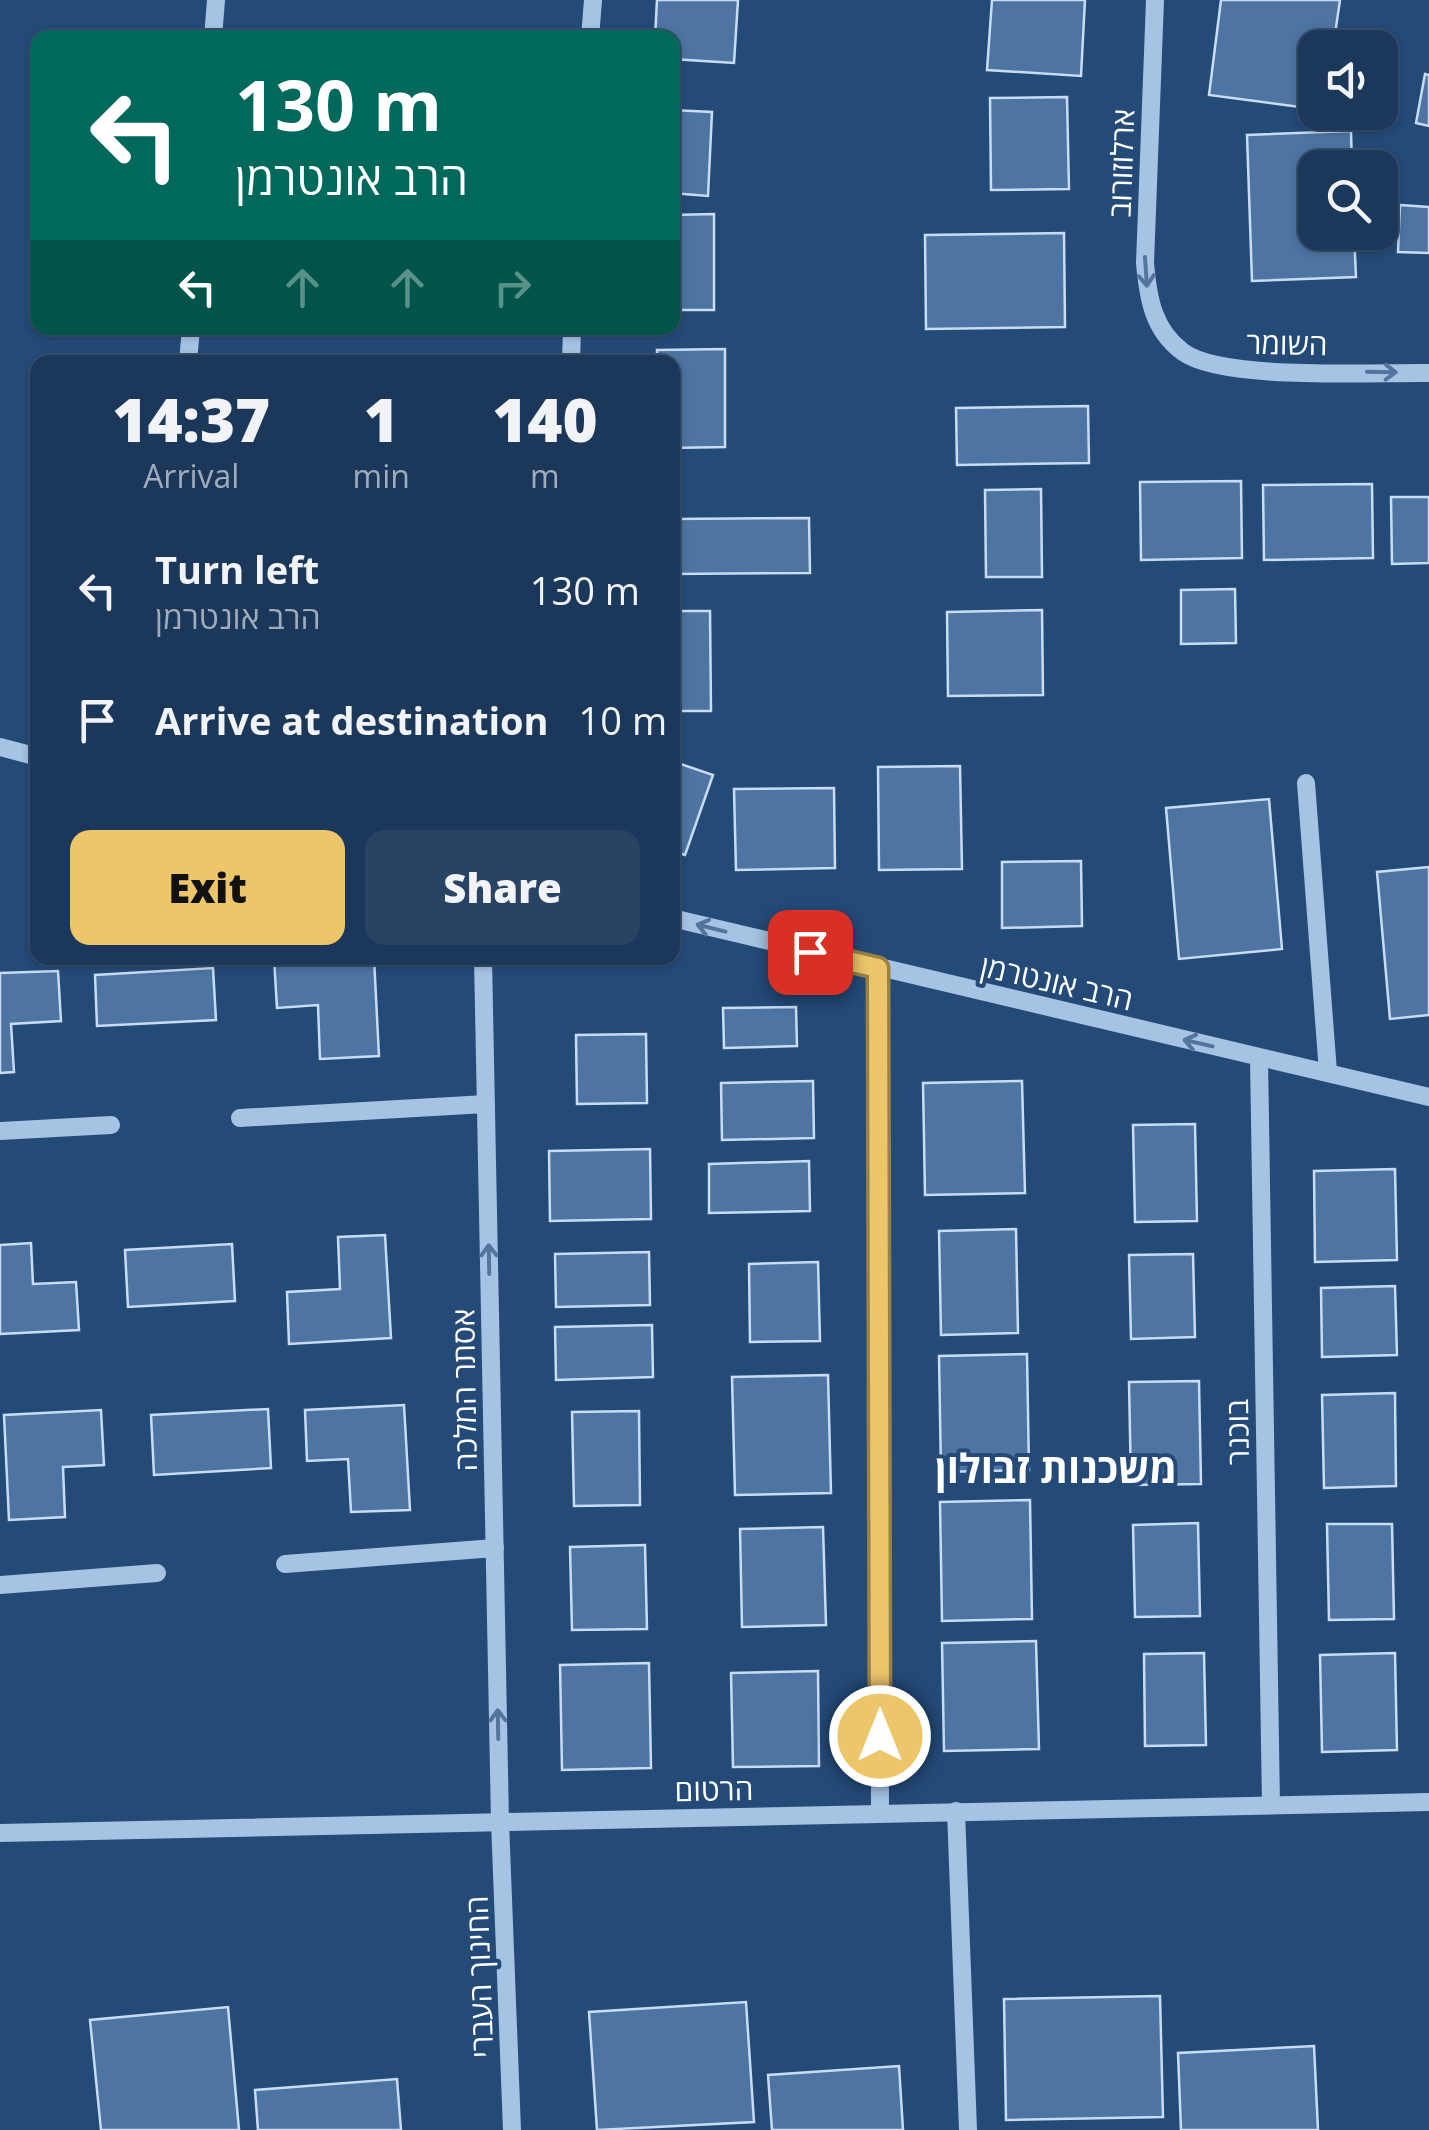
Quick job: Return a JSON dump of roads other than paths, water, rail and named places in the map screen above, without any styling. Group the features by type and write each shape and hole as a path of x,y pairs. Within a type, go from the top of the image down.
{"street":[{"path":"214,30 216,0"},
{"path":"591,30 593,0"},
{"name":"ארלוזורוב","path":"1155,0 1145,263 1149,302 1159,326"},
{"name":"השומר","path":"1159,326 1184,354 1222,369 1429,373"},
{"path":"0,747 30,754"},
{"path":"1306,783 1328,1072"},
{"name":"הרב אונטרמן","path":"680,920 1429,1097"},
{"name":"אסתר המלכה","path":"483,965 500,1822"},
{"path":"878,968 880,1812"},
{"name":"בוכנר","path":"1258,1058 1271,1805"},
{"path":"240,1118 486,1104"},
{"path":"0,1130 111,1124"},
{"path":"286,1564 494,1548"},
{"path":"0,1584 157,1573"},
{"name":"הרטום","path":"0,1833 1429,1802"},
{"path":"956,1811 968,2130"},
{"name":"החינוך העברי","path":"500,1822 512,2130"}],"district":[{"name":"משכנות זבולון","path":"1056,1467"}]}
